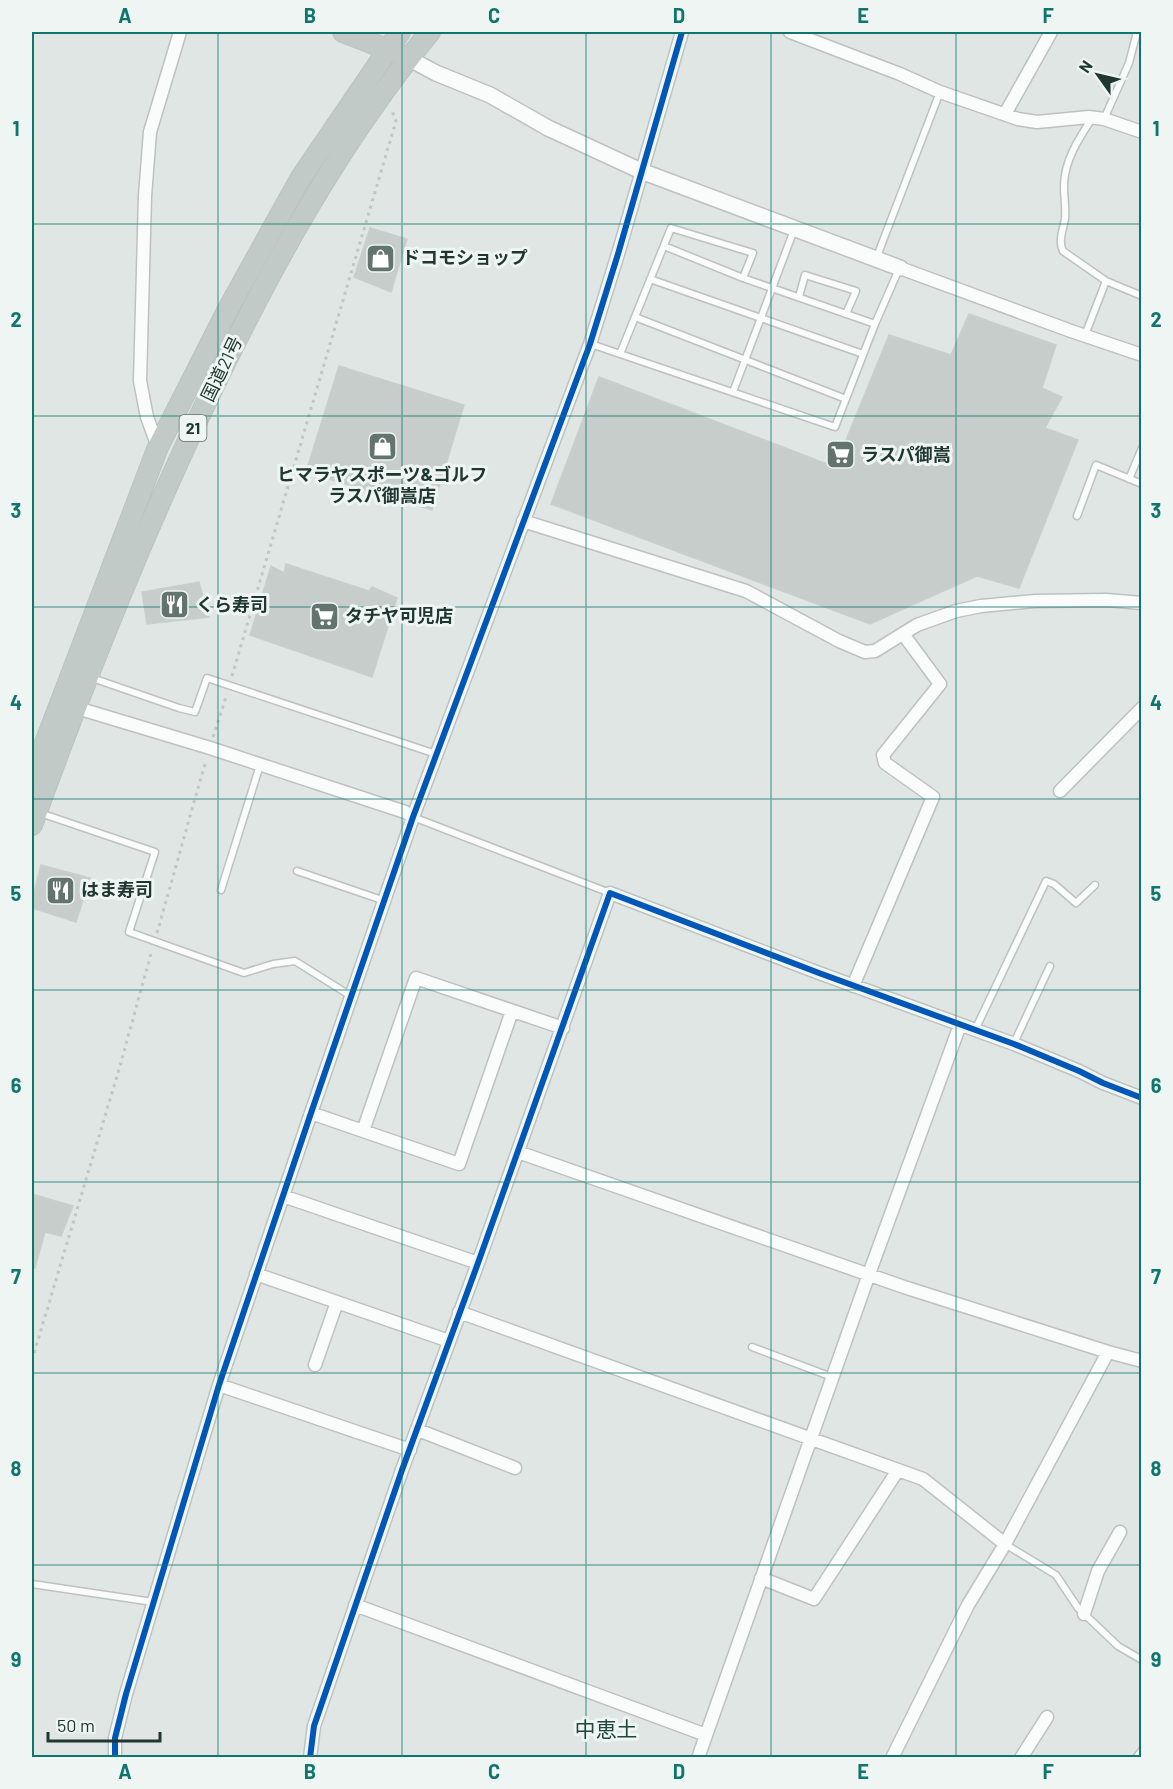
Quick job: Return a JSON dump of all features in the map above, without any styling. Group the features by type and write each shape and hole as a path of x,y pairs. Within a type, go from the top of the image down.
{"highway":[{"path":"343,32 408,58"},
{"name":"21","path":"387,49 400,32"},
{"name":"21","path":"408,58 430,32"},
{"name":"国道21号","path":"32,777 158,447 228,309 300,179 387,49"},
{"name":"国道21号","path":"34,818 87,676 170,478 246,319 318,190 408,58"}],"street":[{"path":"158,447 147,417 140,381 145,196 150,132 180,32"},
{"path":"115,1758 115,1738 153,1602 219,1385 413,817 590,344 682,32"},
{"path":"789,32 900,74 940,92 1018,119 1037,122 1098,118 1142,132"},
{"path":"1005,114 1051,32"},
{"path":"408,58 436,73 490,95 548,128 641,171 876,260 1142,355"},
{"path":"523,521 746,591 839,641 865,652 874,651 917,625 956,611 981,606 1082,600 1142,603"},
{"path":"854,986 933,797 885,763 884,754 940,684 903,634"},
{"path":"75,707 210,747 405,812 413,817"},
{"path":"1060,791 1142,708"},
{"path":"310,1758 314,1726 355,1605 610,893 960,1026 1014,1044 1142,1098"},
{"path":"363,1131 416,978 563,1028"},
{"path":"311,1113 459,1164 512,1011"},
{"path":"698,1758 832,1377 960,1026"},
{"path":"518,1152 869,1274 1107,1352 1142,1361"},
{"path":"283,1196 478,1263"},
{"path":"256,1274 449,1341"},
{"path":"315,1365 337,1302"},
{"path":"459,1312 923,1479 1005,1544"},
{"path":"893,1757 968,1605 1005,1544 1107,1352"},
{"path":"219,1385 410,1450"},
{"path":"418,1430 515,1468"},
{"path":"761,1578 814,1599 898,1470"},
{"path":"1084,1614 1098,1572 1120,1533"},
{"path":"355,1605 706,1735"},
{"path":"1021,1758 1047,1717"}],"lane":[{"path":"1137,32 1129,63 1098,118 1069,159 1065,172 1066,206 1060,244 1063,251 1106,281 1142,296"},
{"path":"876,260 940,92"},
{"path":"621,354 671,228 753,253 743,278"},
{"path":"733,392 794,229"},
{"path":"664,246 743,278 874,324"},
{"path":"590,344 835,428 874,324 900,268"},
{"path":"799,297 805,275 856,291 846,314"},
{"path":"650,279 863,354"},
{"path":"1085,336 1106,281"},
{"path":"635,317 846,399"},
{"path":"1129,479 1142,448"},
{"path":"1077,516 1096,465 1142,484"},
{"path":"87,676 195,712 207,678 437,754"},
{"path":"221,890 261,765"},
{"path":"413,817 610,893"},
{"path":"34,818 155,852 129,932 244,973 273,964 295,961 352,996"},
{"path":"297,871 385,901"},
{"path":"975,1031 1046,881 1054,884 1076,903 1095,885"},
{"path":"1014,1044 1050,966"},
{"path":"752,1347 832,1377"},
{"path":"1005,1544 1056,1575 1084,1614 1118,1646 1142,1660"},
{"path":"32,1584 153,1602"},
{"path":"1136,1758 1142,1750"}],"path":[{"path":"32,1360 120,1066 210,747 396,121 391,108"}],"building":[{"name":"ドコモショップ","path":"370,228 407,239 391,292 354,277"},
{"path":"969,314 1056,345 1042,388 1062,397 1045,428 1078,440 1019,588 977,576 870,624 551,504 599,377 835,467 889,335 951,355"},
{"name":"ヒマラヤスポーツ&ゴルフ ラスパ御嵩店","path":"339,366 464,405 432,510 306,472"},
{"name":"タチヤ可児店","path":"286,564 369,591 372,587 397,598 372,677 250,635 271,566 284,573"},
{"name":"くら寿司","path":"199,582 209,617 147,624 142,592"},
{"name":"はま寿司","path":"41,865 90,878 76,922 32,908"},
{"path":"32,1194 73,1206 61,1236 45,1232 35,1268 32,1268"}],"cycle path":[{"path":"115,1758 115,1738 126,1694 219,1385 413,817 590,344 682,32"},
{"path":"310,1758 314,1726 402,1470 610,893 1014,1044 1142,1098"}],"place":[{"name":"ドコモショップ","path":"381,258"},
{"name":"ヒマラヤスポーツ&ゴルフ ラスパ御嵩店","path":"382,446"},
{"name":"ラスパ御嵩","path":"840,455"},
{"name":"くら寿司","path":"175,605"},
{"name":"タチヤ可児店","path":"324,616"},
{"name":"はま寿司","path":"60,890"}],"district":[{"name":"中恵土","path":"606,1730"}]}
